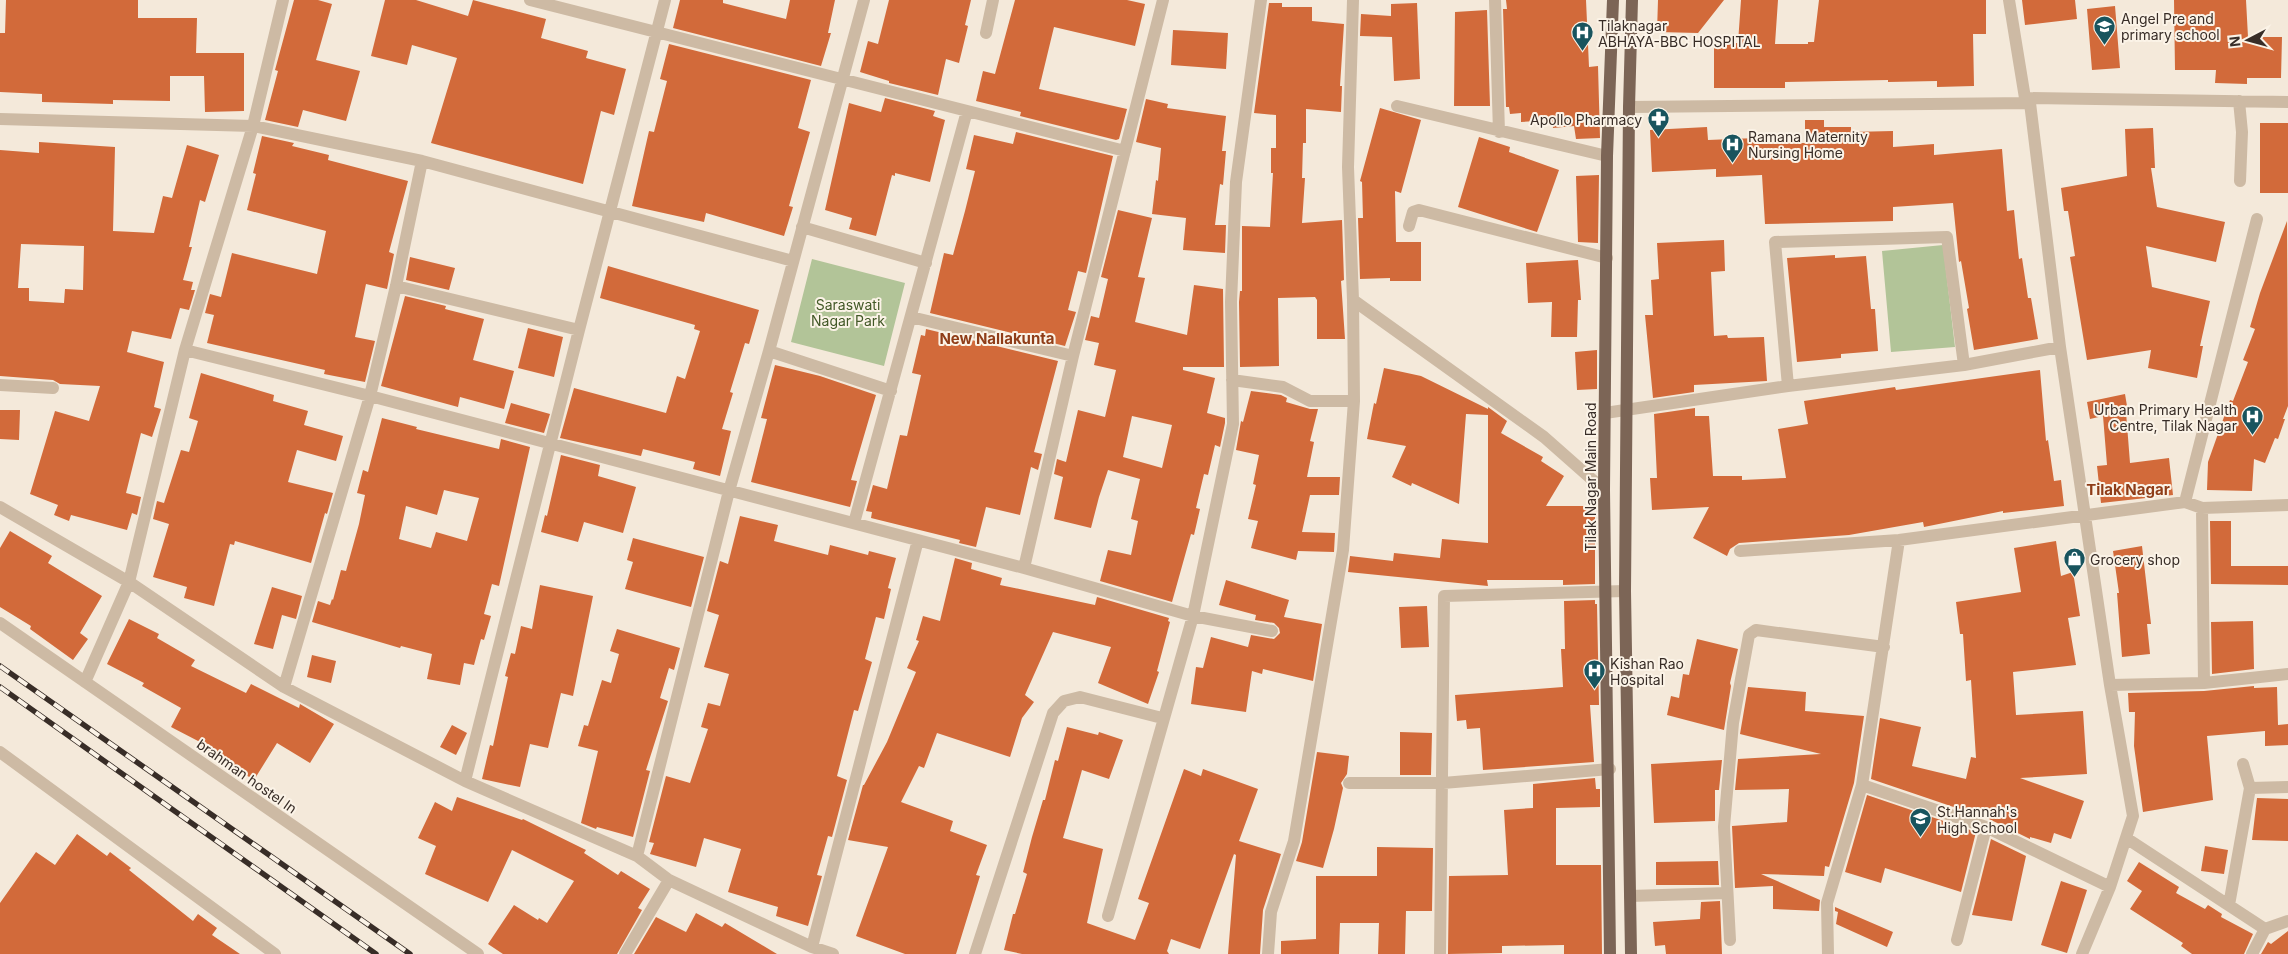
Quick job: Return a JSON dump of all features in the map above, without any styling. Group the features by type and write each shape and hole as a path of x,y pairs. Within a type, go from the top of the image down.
{"main road":[{"name":"Tilak Nagar Main Road","path":"1610,954 1610,769 1605,591 1604,413 1607,156 1613,0"},
{"path":"1631,954 1625,591 1629,108 1632,0"}],"street":[{"path":"85,682 129,582 185,350 253,126 283,0"},
{"path":"530,0 1125,152"},
{"path":"465,781 550,442 665,0"},
{"path":"637,856 729,491 770,351 864,0"},
{"path":"986,33 993,0"},
{"path":"1024,568 1073,356 1163,0"},
{"path":"1108,916 1162,718 1193,616 1233,424 1232,302 1236,182 1260,0"},
{"path":"1268,954 1272,912 1294,841 1340,575 1354,401 1353,300 1348,168 1353,0"},
{"path":"1495,0 1499,132"},
{"path":"2009,0 2028,100 2060,347 2110,685 2133,816 2110,887 2082,954"},
{"path":"1629,108 2028,100 2288,102"},
{"path":"2239,102 2242,132 2240,181"},
{"path":"1397,106 1499,132 1607,156"},
{"path":"854,523 967,111"},
{"path":"0,119 253,126 422,161 793,261"},
{"path":"284,687 370,396 396,286 422,161"},
{"path":"1409,226 1413,212 1419,210 1607,258"},
{"path":"2185,502 2257,219"},
{"path":"802,226 926,263"},
{"path":"1788,386 1774,242 1948,237 1964,365"},
{"path":"396,286 579,330"},
{"path":"1353,300 1544,436 1604,490"},
{"path":"911,317 1073,356"},
{"path":"1604,413 1788,386 1964,365 2060,347"},
{"path":"185,350 550,442 1024,568 1193,616 1272,631"},
{"path":"770,351 891,391"},
{"path":"1232,380 1284,386 1310,401 1354,401"},
{"path":"0,385 53,388"},
{"path":"1740,551 1899,540 2185,502 2202,508 2288,505"},
{"path":"0,507 129,582 284,687 465,781 637,856 669,880 812,947 833,954"},
{"path":"2202,508 2204,683"},
{"path":"812,947 918,540"},
{"path":"1828,954 1827,903 1862,785 1899,540"},
{"path":"1440,954 1444,596 1625,591"},
{"name":"brahman hostel ln","path":"0,623 478,954"},
{"path":"1730,940 1724,828 1733,723 1749,634 1756,630 1884,647"},
{"path":"2110,685 2204,683 2288,674"},
{"path":"975,954 1053,714 1064,701 1080,697 1162,718"},
{"path":"0,752 275,954"},
{"path":"2229,905 2250,788 2243,764"},
{"path":"1349,783 1443,783 1610,769"},
{"path":"1862,785 1986,827 2110,887"},
{"path":"2250,788 2288,787"},
{"path":"1957,940 1986,827"},
{"path":"2126,838 2265,929"},
{"path":"625,954 669,880"},
{"path":"1630,896 1727,893"},
{"path":"2252,954 2265,929 2288,920"}],"green space":[{"path":"1943,245 1955,347 1891,352 1882,251"},
{"name":"Saraswati Nagar Park","path":"812,259 905,283 884,366 791,342"}],"building":[{"path":"6,0 138,0 138,18 197,18 196,53 244,53 244,111 205,112 204,76 170,76 170,101 113,100 113,104 42,102 42,94 0,92 0,33 5,33"},
{"path":"294,0 318,0 332,4 316,60 360,71 346,121 303,110 298,127 265,120 278,71 275,70"},
{"path":"385,0 416,0 468,16 473,0 546,19 541,38 588,51 586,58 626,69 614,115 601,111 583,184 431,143 457,58 412,45 407,65 371,56"},
{"path":"680,0 723,0 723,3 786,19 790,0 835,0 828,33 831,33 821,66 673,28"},
{"path":"889,0 971,0 965,25 968,26 959,63 946,59 938,95 889,83 889,81 860,72 868,41 878,44"},
{"path":"1015,0 1127,0 1145,4 1135,46 1054,27 1039,89 1127,109 1119,139 1116,140 1020,116 1021,112 976,101 983,71 995,74"},
{"path":"1506,0 1586,0 1589,67 1598,66 1600,138 1576,139 1574,126 1553,128 1552,120 1521,122 1521,113 1510,114 1509,107 1506,107 1503,9 1507,9"},
{"path":"1658,0 1724,0 1698,33 1657,32"},
{"path":"1741,0 1778,0 1775,44 1808,44 1808,42 1814,42 1819,0 1986,0 1986,34 1973,34 1974,86 1937,87 1937,81 1888,82 1888,80 1785,82 1785,88 1714,88 1714,43 1738,43"},
{"path":"2022,0 2075,0 2077,19 2025,25"},
{"path":"2174,0 2246,0 2248,37 2282,37 2281,78 2247,78 2247,84 2215,83 2216,70 2175,70"},
{"path":"1269,3 1282,3 1282,7 1312,7 1312,21 1344,24 1340,86 1342,86 1341,112 1306,109 1306,143 1303,143 1302,178 1305,178 1302,223 1342,220 1344,280 1341,281 1345,339 1317,339 1317,300 1315,297 1278,298 1279,366 1240,367 1239,302 1240,291 1242,291 1242,226 1270,227 1273,173 1271,173 1271,148 1276,148 1276,115 1254,113"},
{"path":"1417,3 1420,79 1394,81 1392,37 1360,36 1361,14 1391,16 1391,4"},
{"path":"2115,6 2120,68 2092,70 2087,9"},
{"path":"1487,10 1490,106 1454,106 1455,12"},
{"path":"1173,30 1228,33 1226,69 1171,65"},
{"path":"669,44 811,80 798,128 810,132 789,206 793,207 784,236 706,213 704,222 632,206 649,131 654,132 667,81 660,79"},
{"path":"885,98 935,111 933,116 945,120 930,182 895,173 895,176 892,175 876,236 849,229 852,218 825,210 849,103 881,112"},
{"path":"1146,99 1168,104 1167,108 1226,116 1222,151 1226,151 1223,185 1220,184 1215,225 1226,225 1225,253 1183,250 1186,218 1152,214 1161,148 1136,142"},
{"path":"1380,108 1421,120 1401,193 1395,191 1396,242 1421,242 1421,281 1390,281 1390,278 1360,279 1358,218 1363,218 1362,182 1360,181"},
{"path":"1805,120 1824,120 1824,127 1851,127 1851,132 1893,131 1893,147 1934,144 1934,155 2002,149 2007,211 2014,210 2019,259 2022,258 2028,298 2031,298 2038,339 1974,350 1961,261 1959,262 1953,203 1893,207 1893,221 1765,224 1762,175 1716,177 1716,169 1652,172 1650,130 1707,127 1708,140 1756,138 1756,144 1805,143"},
{"path":"2260,123 2288,123 2288,193 2260,193"},
{"path":"2153,128 2155,168 2151,168 2157,207 2225,222 2216,262 2146,246 2152,287 2210,301 2200,346 2203,346 2197,378 2148,368 2151,350 2087,360 2070,257 2075,256 2068,211 2064,211 2061,188 2127,176 2125,129"},
{"path":"1016,132 1113,156 1086,273 1078,271 1068,310 1076,312 1065,346 930,313 944,253 953,255 975,171 966,169 974,135 1013,144"},
{"path":"262,136 294,143 292,146 329,155 328,160 408,181 389,252 394,254 387,289 366,284 355,337 375,341 365,382 324,374 325,370 207,343 214,315 205,313 210,294 221,297 232,253 317,274 326,231 247,210 256,174 253,173"},
{"path":"1479,137 1510,147 1509,152 1559,170 1537,232 1458,207"},
{"path":"39,142 115,147 113,231 154,233 163,196 172,198 187,145 219,155 205,202 200,200 189,247 192,247 183,280 193,282 191,290 195,290 189,310 180,308 171,339 132,331 127,352 164,362 154,407 161,409 152,437 141,433 126,493 141,497 137,515 132,513 127,530 71,515 69,521 54,515 58,505 30,494 55,411 89,421 100,386 60,384 53,380 0,376 0,150 39,153","holes":["21,244 84,246 83,290 65,289 64,303 29,301 29,288 18,288"]},
{"path":"1599,175 1598,243 1578,242 1576,176"},
{"path":"1118,210 1152,218 1138,277 1145,278 1135,322 1187,335 1194,285 1223,289 1224,367 1183,367 1183,370 1215,378 1207,413 1225,418 1225,423 1220,447 1215,445 1208,475 1204,474 1196,508 1200,509 1194,535 1191,534 1172,602 1100,581 1108,550 1131,555 1138,521 1131,519 1140,479 1108,470 1091,528 1054,519 1063,477 1054,474 1057,459 1066,462 1078,410 1105,417 1116,370 1094,365 1099,343 1085,340 1091,316 1099,318 1108,279 1101,277","holes":["1132,416 1172,425 1162,468 1123,457"]},
{"path":"2287,221 2288,406 2283,419 2285,419 2278,439 2275,438 2265,463 2254,459 2252,491 2207,490 2208,462 2230,400 2233,401 2248,362 2243,360 2255,329 2250,327 2260,293"},
{"path":"1724,240 1725,271 1711,272 1714,336 1727,335 1728,338 1764,337 1767,381 1694,385 1694,392 1653,398 1645,315 1653,315 1651,280 1659,279 1657,243"},
{"path":"1835,255 1835,258 1866,256 1871,309 1875,309 1878,351 1841,354 1841,358 1797,362 1787,258"},
{"path":"410,257 455,268 449,290 406,280"},
{"path":"1578,260 1581,300 1578,300 1577,337 1551,337 1552,302 1528,303 1526,263"},
{"path":"608,266 759,310 749,344 745,343 730,392 733,393 722,429 731,431 720,476 693,469 695,462 643,449 641,456 560,438 574,388 666,413 677,376 685,379 700,331 694,329 695,325 600,298"},
{"path":"405,296 446,306 445,309 484,319 473,360 514,371 504,409 460,397 458,407 381,386"},
{"path":"528,328 563,337 554,377 518,368"},
{"path":"926,329 1058,361 1034,452 1042,454 1038,470 1031,467 1020,515 986,507 976,547 959,543 960,540 871,518 872,512 866,511 873,485 887,489 900,435 907,436 921,375 912,373 921,335 925,336"},
{"path":"1597,350 1597,389 1577,390 1575,352"},
{"path":"775,365 820,376 876,395 851,480 857,481 850,507 751,482 767,419 761,418"},
{"path":"1384,368 1421,376 1488,409 1488,407 1507,421 1501,433 1543,457 1541,461 1564,476 1546,506 1595,506 1595,584 1563,585 1563,580 1487,580 1488,586 1348,572 1350,556 1393,561 1394,553 1440,558 1442,539 1488,543 1488,415 1466,414 1459,504 1412,483 1411,486 1392,477 1406,446 1367,439 1374,403 1376,404"},
{"path":"2040,370 2046,441 2048,440 2054,481 2061,480 2064,506 2003,513 2003,511 1924,527 1923,522 1849,535 1739,543 1730,549 1727,556 1693,538 1709,507 1652,510 1650,478 1657,478 1654,414 1695,408 1695,416 1709,416 1713,476 1742,476 1742,480 1786,478 1778,429 1808,424 1804,401 1895,387 1896,390"},
{"path":"201,373 274,395 273,401 308,411 304,425 343,436 336,461 297,450 288,482 333,493 327,514 325,513 311,563 235,541 234,545 230,544 214,606 184,598 187,587 153,577 169,524 153,519 157,501 164,503 181,450 189,452 198,421 189,418"},
{"path":"1251,391 1281,395 1287,398 1286,402 1310,409 1318,409 1310,441 1314,442 1307,477 1340,477 1339,495 1310,495 1302,532 1335,533 1334,552 1298,551 1296,560 1251,548 1258,521 1248,519 1256,485 1253,484 1259,455 1236,450 1241,421 1243,422"},
{"path":"2125,394 2128,412 2126,412 2130,463 2169,458 2173,495 2101,503 2097,466 2107,465 2103,416 2090,419 2087,402"},
{"path":"511,403 550,414 544,433 505,423"},
{"path":"0,410 20,410 19,440 0,439"},
{"path":"382,418 417,427 416,429 499,449 501,439 530,447 499,586 492,584 484,614 491,616 484,640 481,639 474,665 464,663 460,685 427,679 432,654 401,646 400,648 312,622 318,601 330,605 341,570 346,571 365,495 357,493 363,470 368,472","holes":["444,490 479,498 467,541 436,532 431,548 399,539 406,506 437,515"]},
{"path":"561,455 600,465 598,476 636,487 623,533 584,522 578,542 541,532 545,515 547,516"},
{"path":"740,516 778,525 774,541 828,555 830,545 868,555 869,551 896,558 888,588 891,589 884,619 876,617 865,659 872,662 858,711 854,710 837,776 847,780 832,837 828,836 817,875 822,876 808,926 776,916 778,907 728,892 741,849 704,838 696,867 650,854 654,843 649,842 666,776 690,783 708,729 701,727 708,703 720,706 729,674 704,667 719,615 707,611 720,561 728,564"},
{"path":"2210,521 2231,521 2231,566 2288,566 2288,585 2211,584"},
{"path":"10,531 52,556 48,563 102,596 80,633 88,639 73,660 30,629 31,626 0,607 0,548"},
{"path":"633,538 704,557 691,607 625,589 633,562 627,560"},
{"path":"2056,541 2061,576 2073,572 2080,616 2068,618 2076,665 2013,672 2016,715 2083,711 2087,774 2020,778 2084,801 2071,839 2054,833 2051,843 2030,837 2030,839 1989,819 1871,779 1880,718 1921,727 1912,766 1966,779 1971,757 1976,758 1971,680 1966,681 1963,634 1960,634 1956,602 2021,592 2014,548"},
{"path":"2142,546 2151,624 2147,624 2150,654 2122,657 2117,593 2119,593 2113,551"},
{"path":"955,558 972,563 971,569 1002,578 1000,585 1095,605 1097,597 1169,618 1168,621 1170,622 1157,671 1159,672 1148,704 1098,683 1111,647 1053,632 1025,695 1034,702 1022,718 1010,757 937,733 924,768 919,766 901,802 953,821 950,831 987,845 976,875 980,876 956,954 905,954 856,936 888,847 848,840 863,785 887,742 916,672 907,668 919,641 916,640 923,616 940,621"},
{"path":"1226,580 1289,600 1284,617 1322,624 1313,681 1263,669 1262,674 1252,671 1246,712 1191,704 1196,667 1203,668 1211,637 1248,647 1251,635 1274,639 1280,633 1279,628 1274,623 1255,620 1256,615 1219,605"},
{"path":"540,585 593,596 573,696 561,693 548,748 530,744 520,787 482,779 490,745 493,746 508,677 505,676 511,653 515,654 521,626 532,629"},
{"path":"272,587 302,596 296,619 282,615 273,649 254,644"},
{"path":"1595,600 1595,604 1597,604 1599,705 1590,705 1594,762 1483,770 1480,728 1467,729 1466,720 1457,721 1455,695 1563,687 1561,649 1565,649 1564,601"},
{"path":"1427,606 1429,647 1401,648 1399,607"},
{"path":"129,619 159,634 157,638 195,660 191,666 246,693 251,684 299,708 300,704 334,724 310,763 277,743 254,780 198,745 200,742 171,727 181,708 142,686 144,683 107,664"},
{"path":"2253,621 2254,669 2212,674 2211,622"},
{"path":"617,629 680,648 674,670 669,668 660,698 668,701 646,770 650,771 633,837 597,827 596,829 581,823 598,751 578,746 584,725 588,726 602,680 611,683 619,654 610,651"},
{"path":"1697,639 1738,649 1730,683 1724,730 1667,715 1671,696 1679,698 1683,674 1689,675"},
{"path":"312,655 336,661 331,683 307,677"},
{"path":"2254,686 2254,688 2277,687 2278,725 2288,724 2288,745 2265,746 2265,731 2207,736 2213,800 2143,812 2134,746 2135,712 2129,712 2128,693 2204,691"},
{"path":"1748,687 1806,692 1805,711 1864,716 1854,783 1829,867 1825,866 1824,876 1761,874 1820,900 1819,911 1773,909 1773,886 1735,888 1732,826 1787,822 1789,789 1735,790 1738,759 1821,754 1740,734"},
{"path":"452,725 467,733 456,755 440,747"},
{"path":"1067,727 1098,735 1099,732 1123,740 1109,779 1082,770 1063,838 1103,849 1087,923 1135,940 1149,903 1138,899 1184,769 1201,776 1203,769 1258,789 1239,841 1281,854 1263,910 1260,954 1228,954 1236,855 1234,854 1200,949 1171,939 1167,951 1169,954 1022,954 1004,950 1013,914 1015,914 1027,874 1023,872 1032,837 1043,800 1045,800 1055,760 1058,761"},
{"path":"1400,732 1432,733 1431,775 1400,775"},
{"path":"1317,752 1349,756 1347,774 1341,783 1343,788 1323,868 1296,861 1302,842"},
{"path":"1722,760 1719,790 1715,790 1715,821 1654,823 1651,764"},
{"path":"1595,778 1596,789 1600,789 1600,807 1556,808 1556,865 1601,865 1602,954 1564,954 1564,945 1502,946 1502,953 1448,954 1449,876 1508,875 1504,810 1533,808 1533,784"},
{"path":"1867,795 1976,832 1961,892 1885,868 1881,883 1845,872"},
{"path":"457,797 523,819 586,850 584,853 618,875 621,871 650,889 638,908 642,910 617,954 503,954 488,944 514,905 538,920 539,918 547,923 574,881 512,850 488,902 425,874 436,846 418,838 435,802 452,811"},
{"path":"2257,798 2288,799 2288,841 2252,840"},
{"path":"77,834 107,856 110,852 131,868 129,870 193,921 198,914 217,928 212,935 240,954 0,954 0,903 36,852 55,865"},
{"path":"1991,839 2026,856 2012,921 1972,915"},
{"path":"2205,846 2228,850 2224,874 2201,871"},
{"path":"1377,847 1433,848 1432,911 1406,911 1405,954 1378,954 1379,923 1340,923 1339,954 1281,954 1281,941 1316,939 1316,876 1377,876"},
{"path":"1718,861 1719,885 1656,885 1656,862"},
{"path":"2139,862 2179,887 2176,893 2205,909 2208,905 2222,914 2221,917 2253,934 2244,954 2192,954 2181,946 2183,943 2130,909 2142,891 2127,881"},
{"path":"2061,881 2087,890 2067,953 2041,945"},
{"path":"1720,901 1722,954 1666,954 1665,945 1655,946 1653,922 1700,919 1701,902"},
{"path":"1835,907 1893,932 1887,947 1836,924 1838,912 1835,911"},
{"path":"696,913 722,927 725,923 777,954 634,954 656,917 686,932"},
{"path":"2288,931 2288,954 2261,954 2268,942 2271,944"}],"railway":[{"path":"0,666 410,954"},
{"path":"0,687 376,954"}],"place":[{"name":"Angel Pre and primary school","path":"2105,45"},
{"name":"Tilaknagar ABHAYA-BBC HOSPITAL","path":"1582,52"},
{"name":"Apollo Pharmacy","path":"1658,138"},
{"name":"Ramana Maternity Nursing Home","path":"1732,163"},
{"name":"Urban Primary Health Centre, Tilak Nagar","path":"2253,436"},
{"name":"Grocery shop","path":"2074,578"},
{"name":"Kishan Rao Hospital","path":"1594,690"},
{"name":"St.Hannah's High School","path":"1921,838"}],"district":[{"name":"New Nallakunta","path":"997,338"},
{"name":"Tilak Nagar","path":"2128,489"}]}
